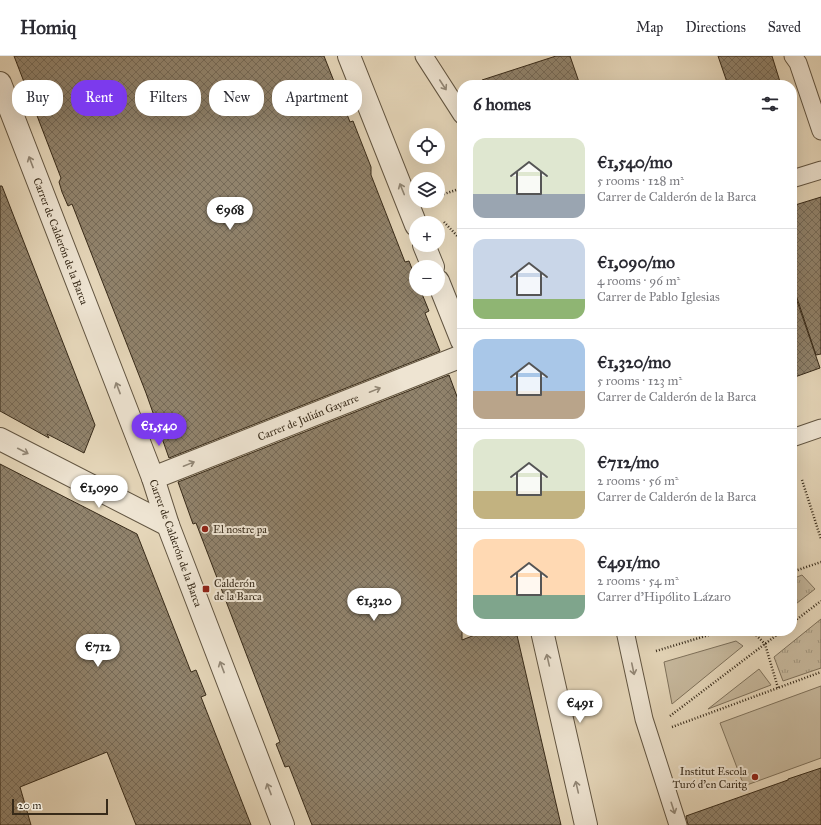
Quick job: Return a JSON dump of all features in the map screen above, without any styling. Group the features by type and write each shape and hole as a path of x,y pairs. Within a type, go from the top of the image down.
{"street":[{"path":"349,56 412,216"},
{"name":"Carrer de Calderón de la Barca","path":"0,83 153,478 168,525 283,825"},
{"path":"444,296 457,328"},
{"name":"Carrer de Julián Gayarre","path":"153,478 457,358"},
{"path":"0,439 168,525"},
{"path":"543,636 586,825"}],"lane":[{"path":"424,56 457,107"},
{"path":"793,56 798,63 821,131"},
{"path":"797,177 821,170"},
{"path":"797,436 821,428"},
{"path":"626,636 644,719 678,825"}],"path":[{"path":"445,194 457,190"},
{"path":"448,226 457,236"},
{"path":"802,480 821,538"},
{"path":"797,570 821,562"},
{"path":"797,619 821,601"},
{"path":"656,651 706,636"},
{"path":"757,636 765,644 778,688"},
{"path":"669,716 775,636"},
{"path":"668,728 821,672"}],"green space":[{"path":"802,575 815,589 797,603 797,577"},
{"path":"821,619 821,668 783,681 774,657"},
{"path":"736,641 743,646 672,704 664,662"},
{"path":"759,669 771,685 708,709"},
{"path":"821,686 821,758 744,786 720,723"}],"building":[{"path":"14,56 324,56 333,80 272,80 272,116 348,116 350,122 353,121 371,167 371,175 405,262 409,261 409,296 423,296 429,311 425,313 440,351 169,458 146,393 72,204 68,206 62,192 59,182 61,178 37,116 63,116 63,80 23,80"},
{"path":"556,56 570,56 578,80 482,80"},
{"path":"718,56 772,56 779,80 726,80"},
{"path":"0,186 2,186 95,425 84,453 47,434 49,438 0,411"},
{"path":"821,197 821,354 816,355 797,298 797,204"},
{"path":"797,301 820,368 797,376"},
{"path":"449,375 457,397 457,636 462,636 462,640 472,636 517,636 561,825 312,825 289,766 285,767 276,744 280,742 196,523 193,524 178,482"},
{"path":"0,464 137,534 191,672 196,670 206,695 201,697 251,825 136,825 107,752 20,787 31,825 0,825"},
{"path":"821,768 821,825 688,825 686,816"}],"place":[{"name":"El nostre pa","path":"205,529"},
{"name":"Calderón de la Barca","path":"206,589"},
{"name":"Institut Escola Turó d'en Caritg","path":"755,777"}]}
